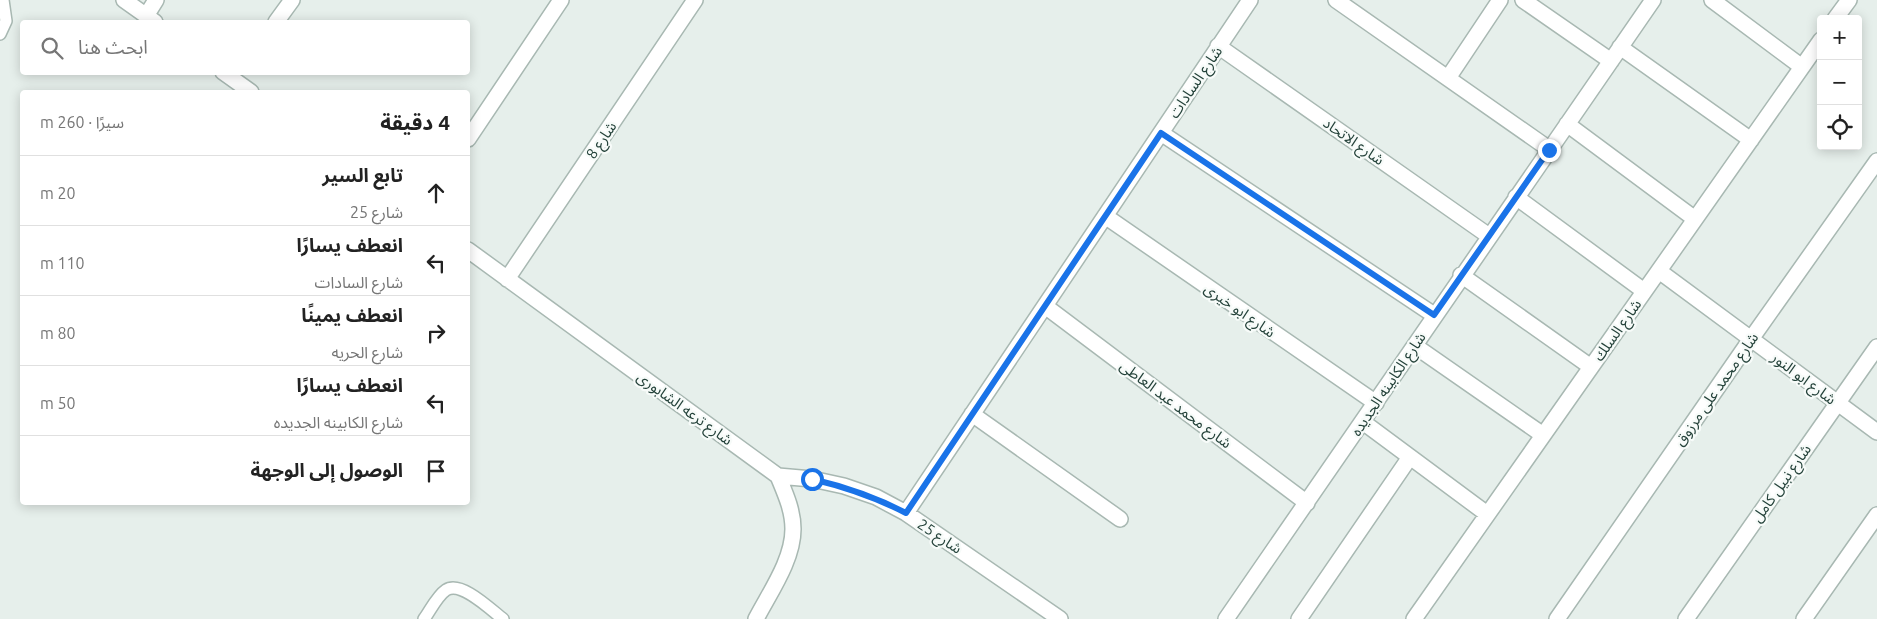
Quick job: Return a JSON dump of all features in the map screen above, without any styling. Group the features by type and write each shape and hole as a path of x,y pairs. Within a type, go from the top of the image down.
{"street":[{"path":"124,0 150,19 156,0"},
{"path":"277,20 292,0"},
{"path":"470,136 561,0"},
{"name":"شارع 8","path":"507,279 695,0"},
{"name":"شارع السادات","path":"906,513 1250,0"},
{"path":"1336,0 1549,150"},
{"path":"1448,78 1500,0"},
{"path":"1522,0 1610,61"},
{"name":"شارع الكابينه الجديده","path":"1226,619 1653,0"},
{"path":"1712,0 1802,67"},
{"path":"1839,15 1849,0"},
{"name":"شارع الاتحاد","path":"1218,46 1489,236"},
{"name":"شارع السلك","path":"1414,619 1817,46"},
{"path":"1620,47 1750,140"},
{"path":"240,77 250,90"},
{"path":"1567,124 1695,219"},
{"path":"1161,133 1434,315"},
{"name":"شارع محمد على مرزوق","path":"1557,619 1877,161"},
{"path":"1516,197 1644,291"},
{"name":"شارع ابو خيرى","path":"1105,216 1376,403"},
{"name":"شارع ترعه الشابورى","path":"470,251 778,476"},
{"name":"شارع ابو النور","path":"1659,271 1877,432"},
{"path":"1462,275 1591,367"},
{"name":"شارع محمد عبد العاطى","path":"1045,306 1307,503"},
{"path":"1416,346 1543,435"},
{"name":"شارع نبيل كامل","path":"1686,619 1877,347"},
{"path":"972,414 1120,519"},
{"path":"1363,422 1487,514"},
{"path":"1299,619 1410,457"},
{"path":"756,619 787,557 793,529 790,506 778,476"},
{"name":"شارع 25","path":"778,476 812,479 844,486 876,498 906,513 1060,619"},
{"path":"1804,619 1877,514"}],"lane":[{"path":"0,34 6,21 3,0"},
{"path":"424,619 445,591 452,588 466,591 503,619"}],"route":[{"path":"812,479 844,486 876,498 906,513 1161,133 1434,315 1549,150"}]}
